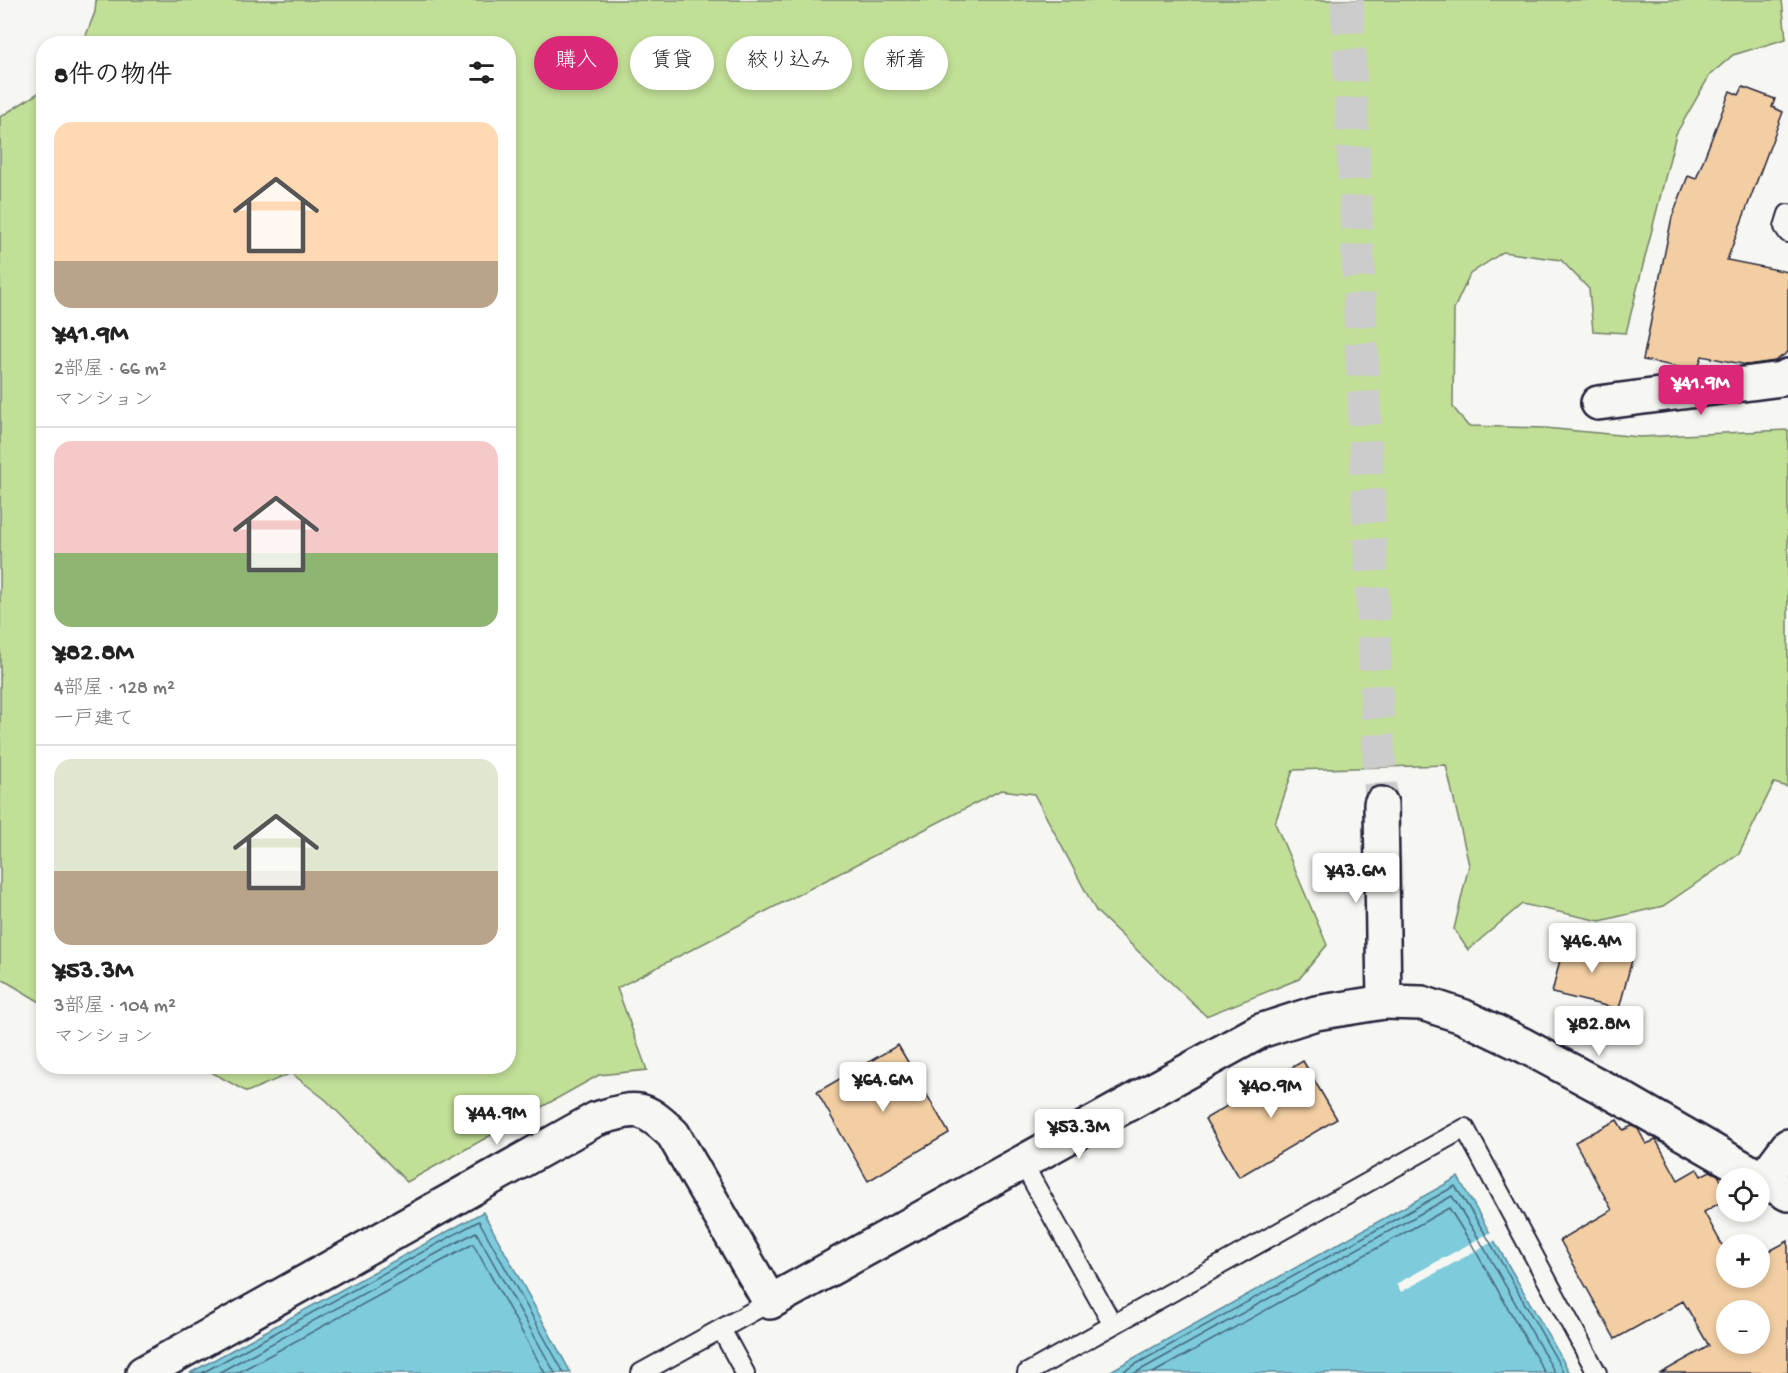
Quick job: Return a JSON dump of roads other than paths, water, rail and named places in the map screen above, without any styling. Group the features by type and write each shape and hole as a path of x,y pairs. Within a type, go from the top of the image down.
{"street":[{"path":"1598,404 1782,379 1788,376"},
{"path":"1381,804 1384,1002"},
{"path":"143,1373 596,1119 630,1109 652,1114 673,1134 770,1302 1260,1032 1316,1013 1384,1002 1422,1003 1462,1016 1503,1035 1618,1096 1775,1187 1788,1146"}],"lane":[{"path":"1788,214 1784,227 1788,233"},
{"path":"1027,1373 1465,1128 1597,1373"},
{"path":"1022,1162 1113,1325"},
{"path":"641,1373 770,1302"},
{"path":"721,1329 745,1373"}],"water":[{"path":"1458,1177 1570,1373 1107,1373"},
{"path":"483,1212 571,1373 190,1373"}],"tunnel":[{"path":"1347,0 1381,804"}]}
